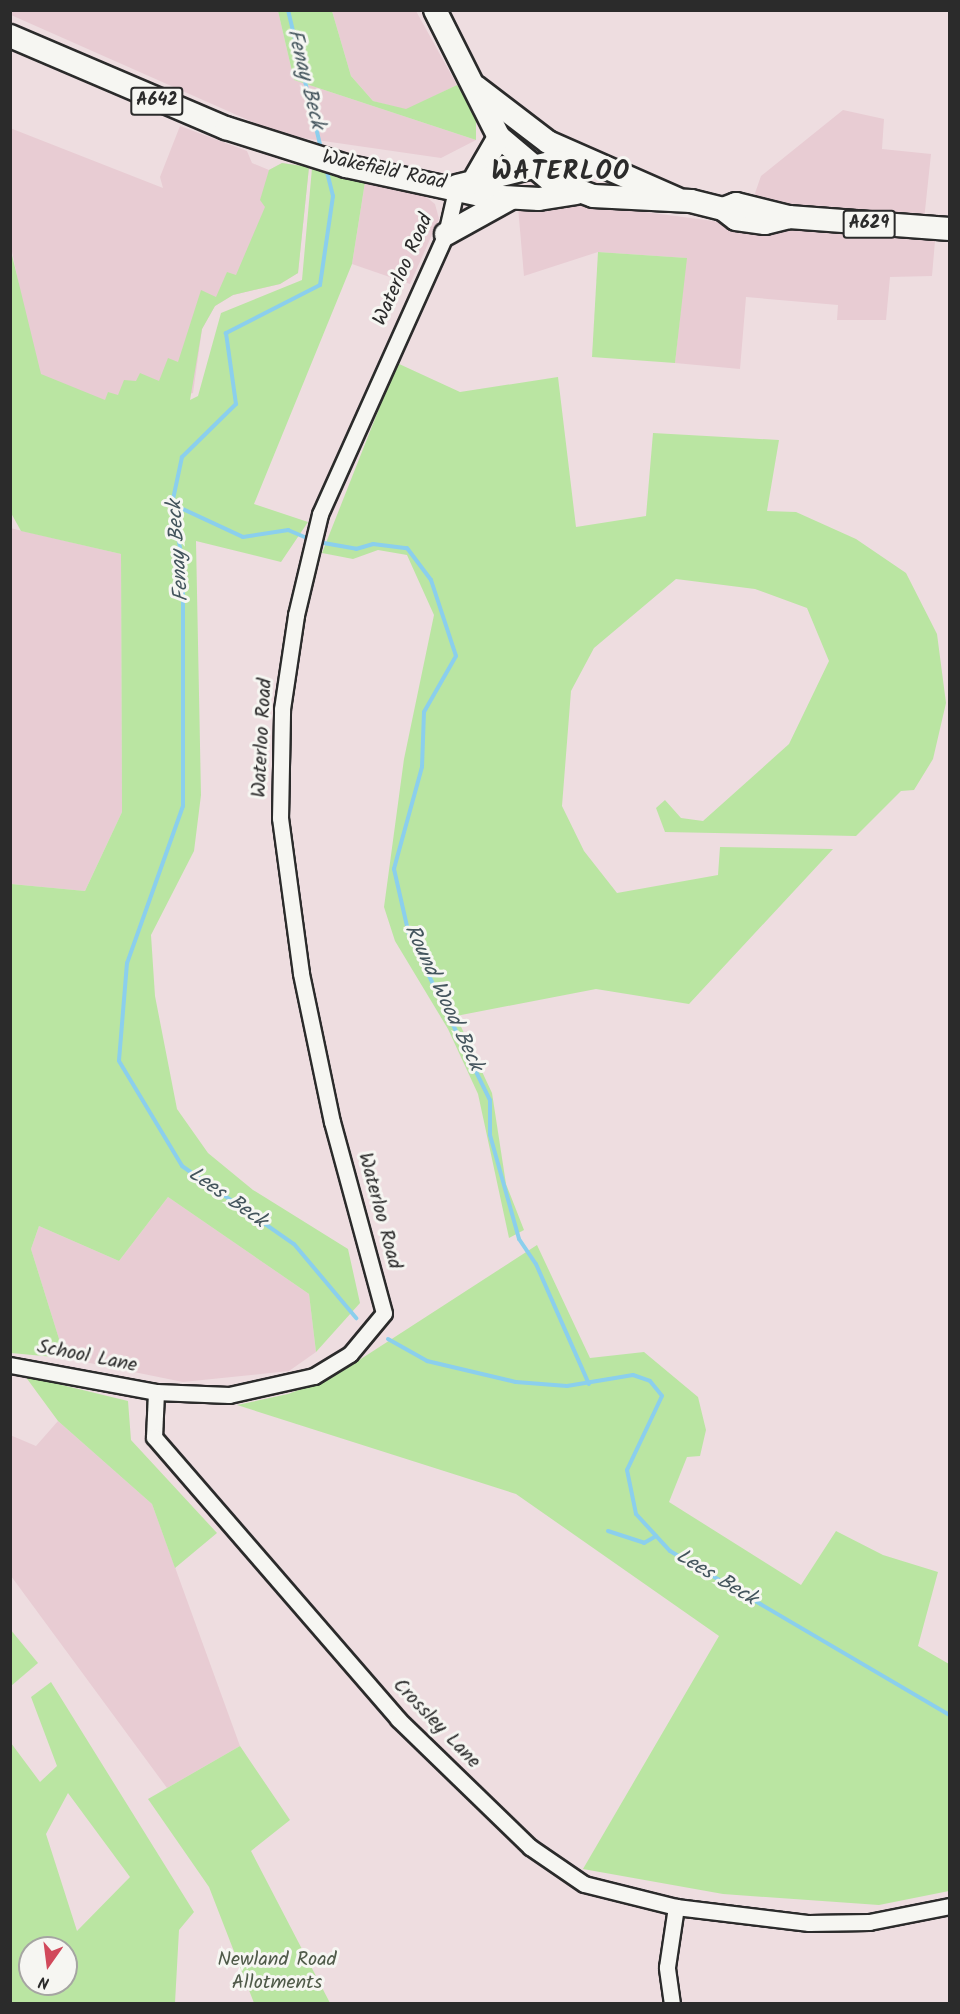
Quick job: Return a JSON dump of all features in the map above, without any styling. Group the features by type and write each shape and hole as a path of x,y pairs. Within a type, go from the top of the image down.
{"highway":[{"name":"A629","path":"435,10 484,93 519,133 576,173 584,195"},
{"name":"Wakefield Road","path":"10,36 125,88 307,155 346,166 467,182 512,197 584,195 646,203 677,199 723,209 736,219 757,222 789,217 950,229"},
{"name":"A629","path":"484,93 499,137 533,170 584,195"},
{"name":"A629","path":"484,93 549,142 595,166 677,199"},
{"path":"467,182 499,137"},
{"name":"Wakefield Road","path":"467,182 533,170 560,161 595,166"},
{"path":"446,234 512,197"}],"street":[{"name":"Waterloo Road","path":"384,1313 332,1122 301,973 280,818 282,709 296,615 320,514 446,234 467,182"},
{"name":"School Lane","path":"10,1365 156,1392 229,1395 314,1376 350,1354 384,1313"},
{"name":"Crossley Lane","path":"156,1392 154,1437 398,1719 530,1847 584,1884 676,1907 809,1923 869,1922 950,1906"},
{"path":"672,2004 666,1967 676,1907"}],"shaded area":[{"path":"11,10 278,11 294,80 476,140 441,158 282,135 11,15"},
{"path":"332,11 416,11 457,85 406,110 373,101 351,76"},
{"path":"843,110 884,119 882,149 931,154 922,239 935,241 932,276 890,277 886,320 837,320 838,305 746,297 740,369 675,363 686,258 598,252 524,276 518,207 599,206 744,225 761,176"},
{"path":"180,126 247,151 252,163 269,170 282,163 309,167 298,273 280,284 233,295 215,306 202,329 193,393 48,425 11,247 10,128 163,188 160,177"},
{"path":"365,182 421,193 435,204 439,219 410,284 352,264"},
{"path":"10,528 121,554 122,812 85,891 11,884"},
{"path":"168,1197 309,1294 316,1352 289,1371 183,1382 65,1358 31,1249 39,1226 119,1261"},
{"path":"58,1421 152,1504 240,1746 167,1788 11,1576 10,1435 36,1446"}],"green space":[{"path":"278,11 332,11 351,76 373,101 406,109 457,85 476,113 476,140 294,80"},
{"path":"282,163 309,167 298,273 280,284 233,295 215,306 202,329 190,400 198,396 221,313 302,280 312,168 365,182 352,264 254,504 308,522 281,562 196,541 201,795 194,851 151,935 155,996 177,1109 208,1153 253,1190 348,1249 360,1303 316,1352 309,1294 168,1197 119,1261 39,1226 31,1249 65,1358 11,1353 11,884 85,891 122,812 121,554 21,531 11,513 10,247 41,374 105,400 108,392 118,395 124,380 136,381 140,373 159,381 168,358 178,362 201,290 216,297 227,272 236,275 265,207 260,200 269,170"},
{"path":"598,252 687,258 675,363 592,357"},
{"path":"397,363 460,392 558,377 576,527 646,516 653,433 779,440 767,511 796,512 856,539 906,573 937,634 946,703 933,759 914,790 901,791 856,836 665,832 656,808 665,800 681,818 703,821 789,744 829,661 807,608 755,589 676,579 594,648 571,691 562,806 584,851 617,893 718,875 720,847 833,849 689,1004 596,989 456,1016 492,1093 506,1184 524,1230 509,1238 478,1094 448,1029 395,941 384,907 404,759 434,615 407,555 378,550 353,559 322,553"},
{"path":"537,1245 590,1358 644,1352 698,1397 706,1430 700,1456 687,1457 669,1502 801,1585 836,1531 883,1555 938,1572 918,1646 949,1664 949,1891 879,1905 723,1894 583,1869 719,1636 516,1494 237,1405 288,1394 333,1377"},
{"path":"25,1376 128,1401 131,1440 217,1533 175,1568 152,1504 58,1421"},
{"path":"10,1629 38,1663 11,1686 10,1686"},
{"path":"51,1682 194,1912 179,1930 175,2003 11,2003 11,1743 40,1782 57,1766 31,1697","holes":["68,1793 130,1877 77,1931 46,1834"]},
{"name":"Newland Road Allotments","path":"240,1746 290,1820 251,1851 330,2003 254,2003 209,1887 148,1799"}],"waterway":[{"name":"Fenay Beck","path":"288,10 321,149"},
{"name":"Fenay Beck","path":"326,168 333,196 320,285 226,333 236,404 182,457 172,504 183,564 183,806 127,963 119,1061 182,1166 294,1244 356,1318"},
{"path":"172,504 243,537 288,530 311,540"},
{"name":"Round Wood Beck","path":"318,542 356,549 373,544 407,548 431,580 456,656 424,712 422,767 394,869 409,935 490,1100 490,1135 519,1239 536,1264 589,1384"},
{"name":"Lees Beck","path":"388,1339 427,1361 516,1382 567,1386 633,1375 650,1381 662,1396 627,1470 636,1514 670,1551 950,1715"},
{"path":"608,1531 644,1543 656,1536"}],"district":[{"name":"WATERLOO","path":"561,173"}]}
